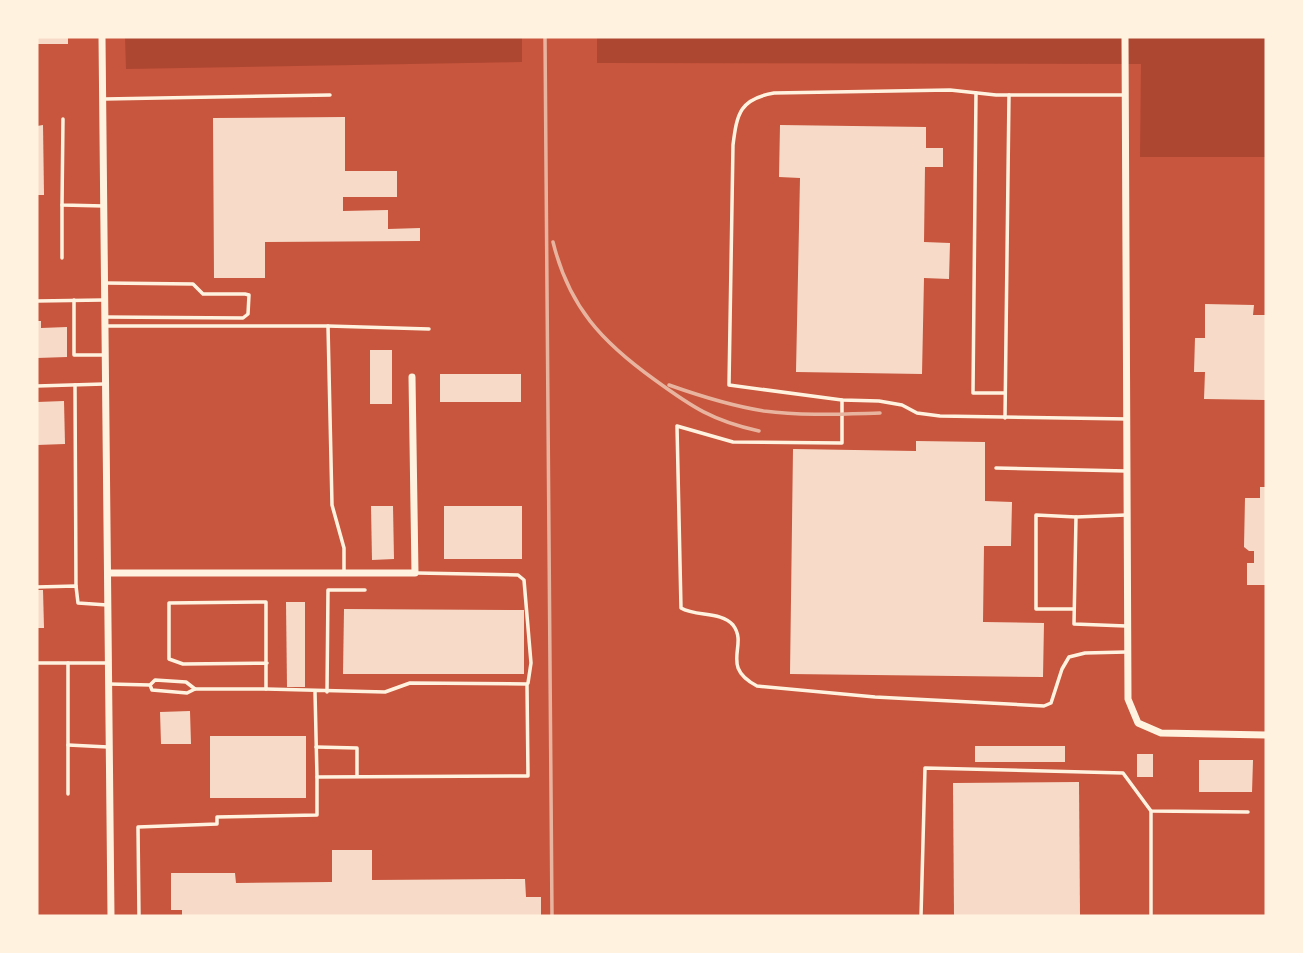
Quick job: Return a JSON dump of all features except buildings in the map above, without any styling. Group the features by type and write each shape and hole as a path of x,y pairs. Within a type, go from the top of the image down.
{"street":[{"path":"102,37 111,916"},
{"path":"1125,37 1128,699 1139,723 1161,733 1266,735"},
{"path":"108,573 415,573 412,377"}],"lane":[{"path":"1125,95 1009,95 950,90 774,93 756,96 743,106 736,123 733,145 729,385 902,405 917,412 940,416 1128,419"},
{"path":"976,93 973,393 1005,393"},
{"path":"103,99 330,95"},
{"path":"1005,418 1009,95"},
{"path":"62,258 64,119"},
{"path":"62,205 104,206"},
{"path":"105,283 193,284 203,294 245,294 249,299 248,314 243,318 105,317"},
{"path":"74,300 75,355 106,355"},
{"path":"37,301 105,300"},
{"path":"105,326 429,329"},
{"path":"328,326 332,505 344,548 344,573"},
{"path":"37,386 106,384"},
{"path":"75,385 78,603 108,605"},
{"path":"842,400 842,443 733,442 677,426 681,608 688,612 725,619 734,626 737,638 736,663 746,680 757,686 875,697 1044,706 1051,704 1062,669 1069,657 1085,653 1128,652"},
{"path":"996,468 1128,471"},
{"path":"1074,609 1036,608 1036,516 1128,515"},
{"path":"1076,517 1074,624 1128,626"},
{"path":"317,777 528,776 527,684 531,663 524,580 518,575 415,573"},
{"path":"37,587 76,586"},
{"path":"327,692 328,590 365,590"},
{"path":"267,663 183,664 169,659 169,603 266,602 267,663 267,690"},
{"path":"37,663 109,663"},
{"path":"68,663 68,794"},
{"path":"109,684 150,685 155,680 186,682 195,689"},
{"path":"150,685 152,690 187,693 195,689 385,692 410,683 527,684"},
{"path":"139,916 138,827 217,824 217,817 317,815 315,692"},
{"path":"68,745 110,747"},
{"path":"316,747 357,748 357,776"},
{"path":"921,916 925,768 1124,772 1151,811 1151,916"},
{"path":"1151,811 1248,812"}],"shaded area":[{"path":"125,37 522,37 522,62 126,69"},
{"path":"597,37 1266,37 1266,157 1140,157 1141,64 597,63"}],"railway":[{"path":"545,37 552,916"},
{"path":"553,242 568,286 578,304 619,352 692,405 716,418 759,431"},
{"path":"669,385 716,400 778,413 880,413"}]}
